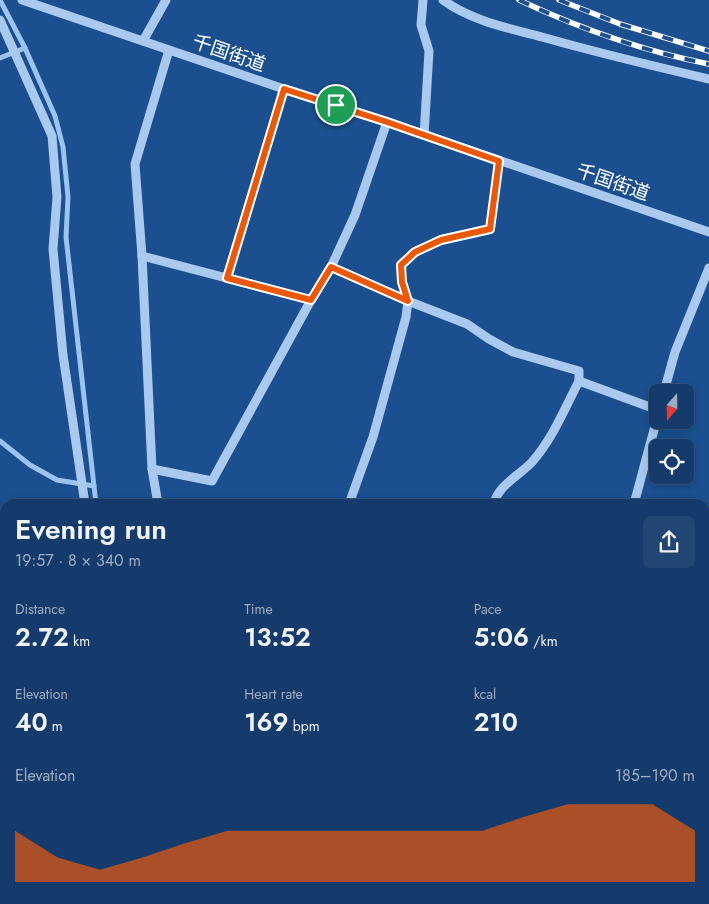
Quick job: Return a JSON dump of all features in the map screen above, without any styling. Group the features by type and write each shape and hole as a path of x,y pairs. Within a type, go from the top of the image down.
{"street":[{"name":"千国街道","path":"22,0 36,2 169,50 709,232"},
{"path":"143,41 166,0"},
{"path":"423,0 421,25 429,51 424,135"},
{"path":"443,0 454,8 491,24 622,59 709,79"},
{"path":"0,20 52,136 57,197 53,249 63,355 84,499"},
{"path":"157,499 152,469 142,256 135,164 169,50"},
{"path":"227,278 284,89"},
{"path":"152,469 212,481 331,267 354,215 387,122"},
{"path":"351,499 373,437 406,317 408,301 402,282 401,265 415,252 441,240 490,229 499,161"},
{"path":"142,256 311,300"},
{"path":"331,267 408,301 467,324 513,352 579,371 579,381 551,436 532,462 495,495 495,499"},
{"path":"666,384 674,352 709,268"},
{"path":"579,381 649,407"},
{"path":"635,499 654,429"}],"waterway":[{"path":"0,0 25,48 55,116 63,147 68,197 66,237 95,499"},
{"path":"0,58 25,48"},
{"path":"0,441 30,465 57,480 94,486"}],"railway":[{"path":"519,0 612,38 660,53 709,64"},
{"path":"559,0 620,24 709,51"}],"route":[{"path":"284,89 336,105 499,161 490,229 441,240 415,252 401,265 402,282 408,301 331,267 311,300 227,278 284,89"}]}
